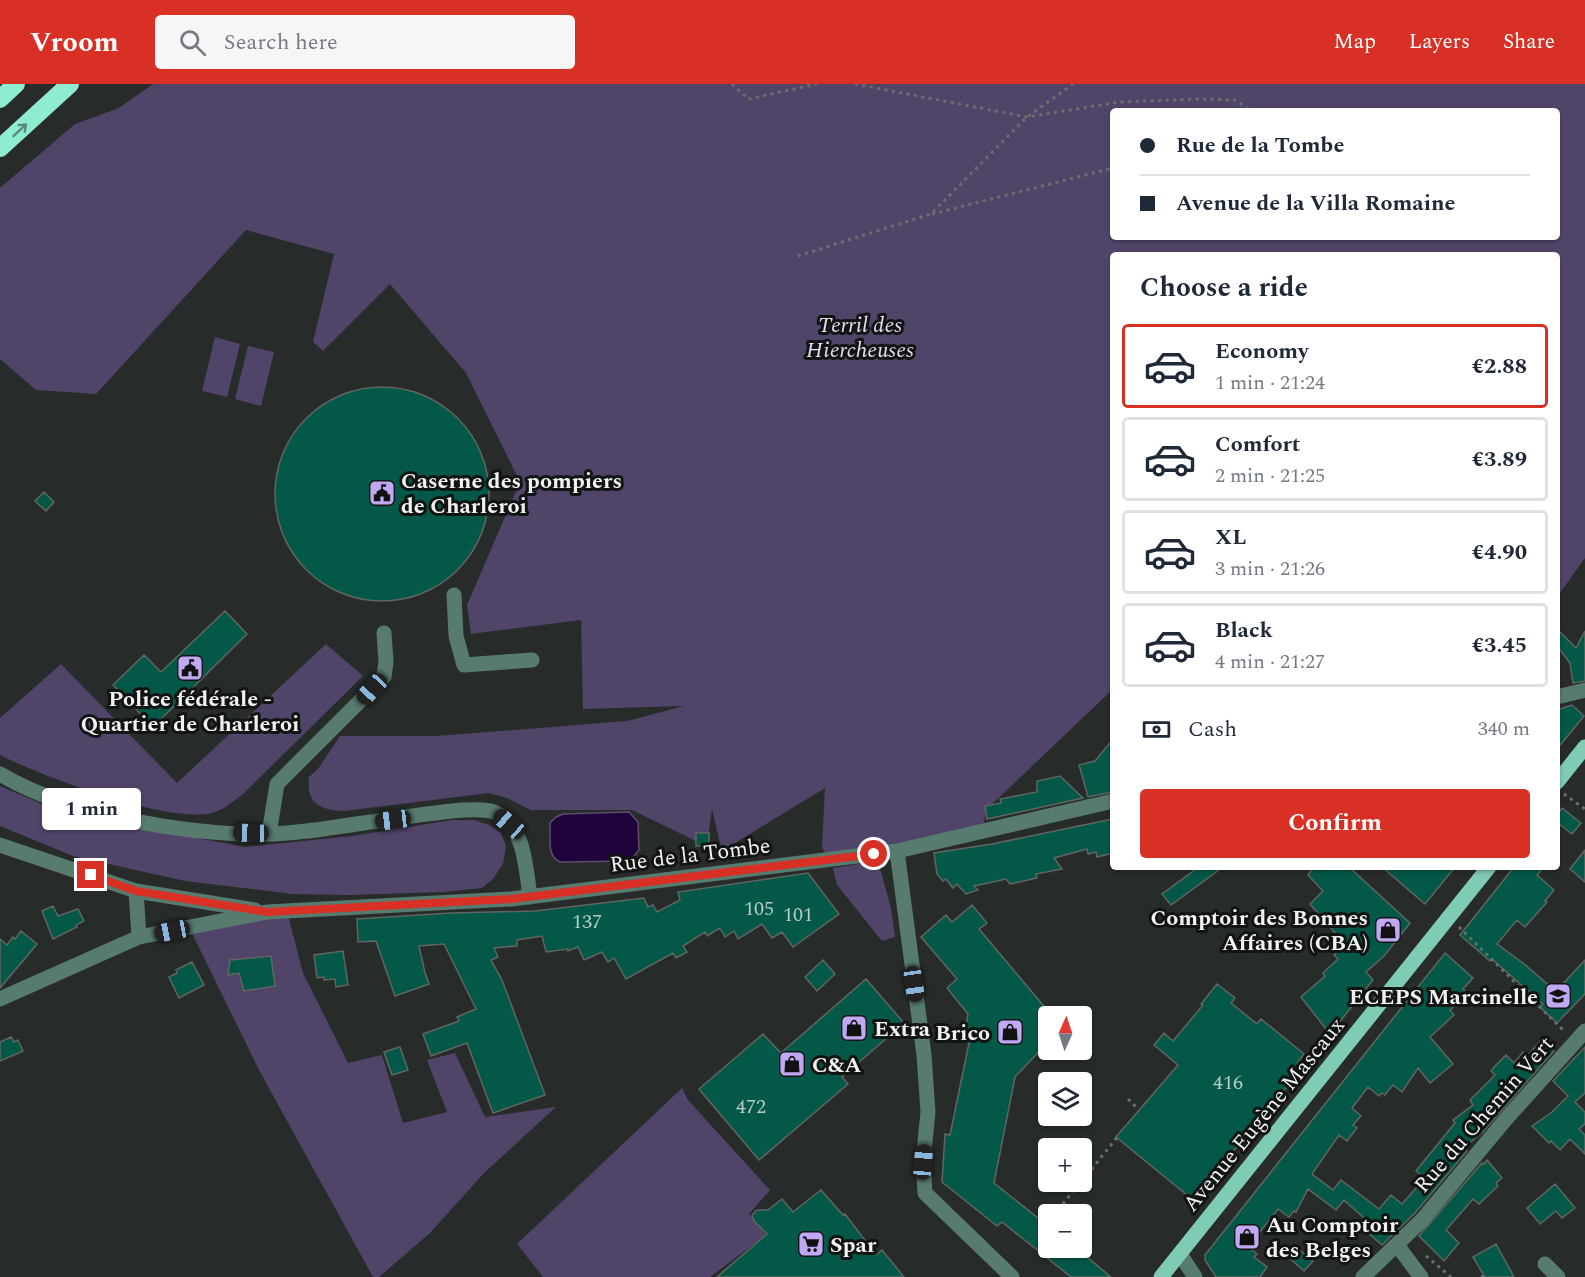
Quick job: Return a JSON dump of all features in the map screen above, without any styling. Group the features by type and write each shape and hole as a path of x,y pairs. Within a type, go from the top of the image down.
{"highway":[{"path":"0,99 16,84"},
{"path":"0,148 70,84"}],"main road":[{"path":"1560,778 1585,747"},
{"name":"Avenue Eugène Mascaux","path":"1161,1277 1487,870"}],"street":[{"path":"454,595 456,636 464,665 532,660"},
{"path":"269,834 277,784 384,677 386,662 384,633"},
{"path":"1562,696 1585,690"},
{"path":"1562,696 1585,697"},
{"path":"0,774 22,787 97,812 197,832 285,834 482,810 497,813 519,838 530,897"},
{"name":"Rue de la Tombe","path":"0,999 139,937 267,912 530,897 897,851 1110,802"},
{"name":"Rue de la Tombe","path":"0,845 136,891 267,912"},
{"path":"897,851 924,1054 928,1112 923,1162 925,1193 1012,1277"},
{"path":"136,891 139,937"},
{"name":"Rue du Chemin Vert","path":"1364,1277 1422,1220 1506,1119 1580,1036"},
{"path":"1397,1245 1420,1277"},
{"path":"1180,1254 1195,1277"},
{"path":"1545,1264 1558,1277"}],"path":[{"path":"732,84 748,99 817,84"},
{"path":"855,84 1027,117 1119,102 1235,100 1247,108"},
{"path":"931,214 1027,117 1072,84"},
{"path":"798,256 931,214 1110,169"},
{"path":"1560,792 1585,809"},
{"path":"1449,917 1580,1036"},
{"path":"1128,1099 1137,1108"},
{"path":"1092,1168 1119,1135"},
{"path":"1063,1204 1072,1192"},
{"path":"1419,1251 1451,1277"}],"green space":[{"name":"Terril des Hiercheuses","path":"153,84 1585,84 1585,558 1560,593 1560,252 1110,252 1110,692 987,809 982,831 828,859 822,847 825,788 722,851 712,809 708,838 696,841 632,810 531,810 507,798 489,793 344,811 328,809 316,804 312,799 309,777 318,769 340,736 437,736 627,721 684,706 583,709 581,620 471,634 467,605 520,482 466,373 390,284 323,351 313,342 334,254 246,230 96,394 36,390 0,359 0,188 75,124 119,108"},
{"path":"215,337 240,344 227,397 202,391"},
{"path":"248,346 274,352 261,406 235,399"},
{"path":"326,644 363,676 243,794 216,812 192,815 137,805 74,785 0,755 0,718 61,664 177,783"},
{"path":"0,786 61,812 245,847 352,836 452,820 475,820 489,825 501,833 506,846 503,864 493,879 482,888 445,892 293,894 185,881 73,856 0,826"},
{"path":"878,861 891,908 895,937 882,941 837,885 833,868"},
{"path":"287,911 303,973 348,1063 382,1055 403,1123 447,1112 427,1060 455,1053 485,1117 556,1107 484,1173 430,1233 379,1277 373,1277 259,1070 189,927"},
{"path":"682,1088 688,1100 770,1190 749,1214 766,1235 710,1277 543,1277 517,1244"}],"shaded area":[{"path":"629,812 638,822 639,850 630,861 560,862 553,855 550,846 550,823 556,817 563,814"}],"building":[{"name":"Caserne des pompiers de Charleroi","path":"382,387 403,389 423,395 458,418 481,453 487,473 489,494 487,515 481,535 458,570 423,593 403,599 382,601 361,599 341,593 306,570 283,535 277,515 275,494 277,473 283,453 306,418 341,395 361,389"},
{"path":"44,492 54,502 46,511 35,501"},
{"name":"Police fédérale - Quartier de Charleroi","path":"225,611 247,634 153,727 113,685 144,655 161,672"},
{"path":"1585,631 1585,681 1573,683 1570,663 1560,650 1560,632 1576,648"},
{"path":"1572,705 1584,716 1560,745 1560,709"},
{"path":"1110,743 1110,793 1088,797 1079,765 1095,761"},
{"path":"1060,776 1083,798 987,819 985,806 1001,803 1000,799 1037,792 1037,781"},
{"path":"1562,808 1581,823 1572,834 1560,824"},
{"path":"1110,820 1110,854 1097,857 1096,852 1088,854 1087,849 1054,858 1062,869 1036,874 1037,878 1010,884 1006,879 974,886 978,890 966,894 957,884 953,888 946,879 943,881 937,874 934,853 992,844"},
{"path":"696,833 709,833 709,846 696,846"},
{"path":"1585,850 1585,882 1570,869"},
{"path":"1195,870 1219,870 1171,905 1162,894"},
{"path":"1312,870 1352,870 1410,923 1384,956 1366,972 1373,980 1330,1034 1301,997 1325,976 1323,973 1338,959 1334,955 1340,948 1332,939 1337,935 1310,904 1323,891 1308,875"},
{"path":"1385,870 1453,870 1425,904"},
{"path":"1512,870 1541,870 1537,875 1554,890 1545,901 1547,902 1525,927 1517,920 1497,944 1553,989 1557,985 1560,987 1585,960 1585,994 1557,1023 1540,1007 1543,1004 1492,959 1490,961 1460,935"},
{"path":"808,873 839,914 793,947 782,932 772,938 762,924 738,939 734,931 725,937 720,928 707,936 705,932 683,946 687,952 676,958 673,953 626,979 614,958 608,962 602,952 584,960 578,947 568,951 568,949 546,952 542,936 517,940 517,946 494,948 498,957 491,960 502,980 545,1095 493,1113 467,1043 431,1056 423,1034 459,1021 457,1017 476,1009 444,944 419,946 429,984 395,996 376,941 358,942 357,919 535,911 644,898 648,907 653,905 657,912 680,900 678,892"},
{"name":"Brico","path":"972,905 987,923 979,929 1044,1006 1038,1006 1038,1053 1015,1077 994,1183 1038,1218 1038,1251 1002,1222 997,1226 942,1182 945,1134 950,1135 969,1043 963,1042 968,1014 947,988 957,979 921,937 946,915 952,922"},
{"path":"53,906 58,916 78,909 84,921 53,939 42,911"},
{"path":"21,931 37,944 0,988 0,939 7,945"},
{"path":"343,951 348,985 336,987 335,979 317,978 314,955"},
{"path":"1445,953 1473,978 1463,989 1468,994 1450,1010 1454,1015 1430,1037 1453,1064 1430,1083 1418,1068 1402,1092 1393,1085 1385,1095 1382,1093 1379,1096 1368,1087 1352,1108 1361,1116 1353,1125 1357,1128 1347,1141 1339,1135 1312,1174 1333,1190 1341,1180 1379,1209 1391,1195 1402,1204 1425,1178 1416,1171 1455,1123 1453,1120 1473,1105 1470,1100 1495,1075 1491,1071 1497,1064 1506,1055 1514,1063 1523,1052 1527,1056 1542,1039 1554,1051 1482,1133 1463,1148 1467,1151 1415,1213 1382,1245 1359,1225 1365,1219 1344,1200 1336,1210 1308,1189 1296,1212 1294,1211 1289,1217 1278,1209 1248,1247 1257,1254 1254,1257 1267,1267 1260,1277 1216,1277 1205,1260 1205,1255"},
{"path":"271,956 275,986 244,991 239,973 228,975 230,960"},
{"path":"823,960 835,974 817,991 805,977"},
{"path":"192,962 204,985 179,998 169,977 177,973 176,970"},
{"path":"866,979 904,1023 842,1077 848,1084 759,1160 699,1089 763,1034 781,1053"},
{"path":"1217,984 1235,998 1231,1003 1257,1024 1261,1019 1304,1054 1297,1063 1303,1068 1220,1167 1222,1169 1197,1200 1193,1200 1116,1137 1178,1065 1154,1045 1164,1033 1173,1041"},
{"path":"11,1037 14,1042 18,1040 23,1051 0,1061 0,1042"},
{"path":"400,1047 408,1070 392,1075 384,1052"},
{"path":"1585,1047 1585,1093 1575,1102 1585,1112 1585,1124 1579,1129 1585,1135 1585,1154 1570,1139 1560,1150 1551,1141 1549,1143 1532,1126 1552,1112 1568,1096 1553,1081"},
{"path":"1487,1160 1502,1178 1496,1183 1498,1186 1479,1204 1473,1199 1446,1230 1459,1243 1444,1261 1419,1236"},
{"path":"1555,1184 1575,1208 1562,1218 1556,1211 1540,1224 1527,1208"},
{"name":"Spar","path":"821,1190 843,1215 845,1214 876,1255 882,1250 904,1277 717,1277 767,1234 754,1221 752,1215 757,1210 768,1210 782,1199 793,1212"},
{"path":"1496,1244 1514,1277 1485,1277 1473,1257"},
{"path":"1296,1247 1313,1261 1304,1271 1288,1257"},
{"name":"Brico","path":"1047,1258 1088,1258 1111,1277 1071,1277"}],"place":[{"name":"Caserne des pompiers de Charleroi","path":"382,493"},
{"name":"Police fédérale - Quartier de Charleroi","path":"190,668"},
{"name":"Comptoir des Bonnes Affaires (CBA)","path":"1388,930"},
{"name":"ECEPS Marcinelle","path":"1558,996"},
{"name":"Extra","path":"854,1028"},
{"name":"Brico","path":"1010,1032"},
{"name":"C&A","path":"792,1064"},
{"name":"Au Comptoir des Belges","path":"1247,1237"},
{"name":"Spar","path":"811,1244"}],"route":[{"path":"91,875 136,891 267,912 511,899 874,854"}]}
